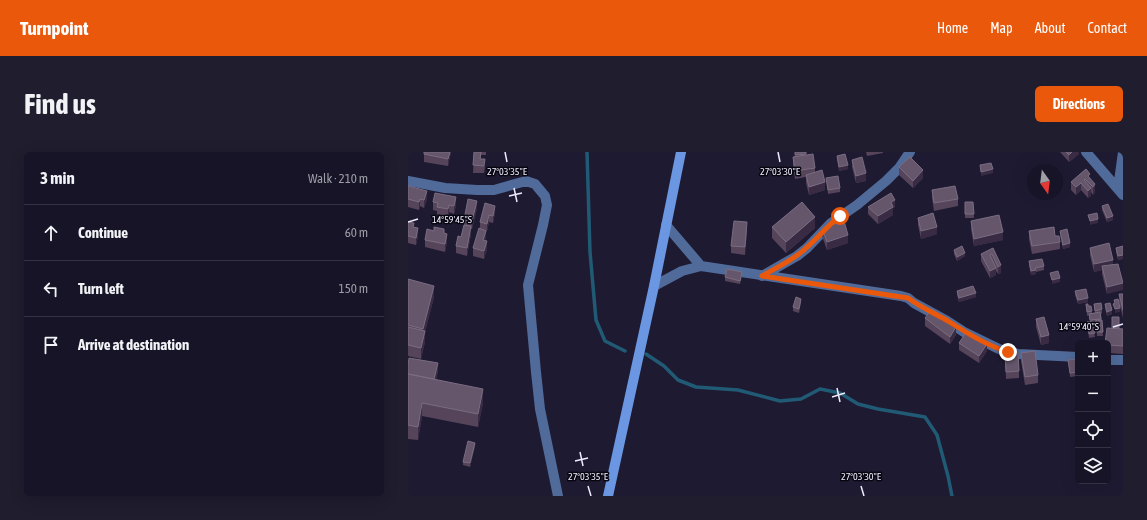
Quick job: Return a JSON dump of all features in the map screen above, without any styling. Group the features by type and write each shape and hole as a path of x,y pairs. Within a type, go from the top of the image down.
{"main road":[{"path":"608,496 654,286 681,152"}],"street":[{"path":"762,276 797,256 807,248 831,223 857,205 886,181 899,168 910,152"},
{"path":"1086,152 1120,192"},
{"path":"1120,192 1123,152"},
{"path":"408,181 445,188 494,190 526,181 535,184 545,196 548,205 528,285 540,409 558,496"},
{"path":"666,225 701,266"},
{"path":"654,286 682,271 701,266 908,298 964,332 999,349 1018,354 1075,357"},
{"path":"1111,360 1123,360"}],"building":[{"path":"424,152 450,152 448,159 424,154"},
{"path":"474,152 481,152 480,159 485,159 484,166 473,165"},
{"path":"795,152 806,152 806,154 795,155"},
{"path":"813,154 815,168 795,171 793,157"},
{"path":"845,154 848,165 839,167 837,156"},
{"path":"862,157 866,173 856,176 852,160"},
{"path":"910,157 923,170 913,181 899,167"},
{"path":"991,163 993,169 981,172 980,165"},
{"path":"1086,169 1090,174 1088,176 1095,184 1093,187 1085,179 1084,180 1091,188 1088,191 1081,183 1076,187 1071,182"},
{"path":"822,170 825,182 809,187 806,175"},
{"path":"838,176 840,188 828,190 826,178"},
{"path":"408,186 427,191 424,200 420,199 419,202 408,199"},
{"path":"955,186 958,199 934,203 932,190"},
{"path":"435,193 456,197 454,206 449,205 448,209 437,207 438,203 433,202"},
{"path":"891,193 895,200 891,202 893,207 878,216 868,207"},
{"path":"468,199 477,201 472,221 464,220"},
{"path":"802,202 815,217 786,242 772,227"},
{"path":"965,202 973,202 974,214 965,214"},
{"path":"485,203 495,206 493,216 489,215 487,224 480,222"},
{"path":"1108,204 1113,216 1107,218 1102,206"},
{"path":"933,213 937,227 921,231 918,218"},
{"path":"1097,213 1098,219 1090,221 1088,215"},
{"path":"999,215 1003,232 974,239 971,221"},
{"path":"734,221 747,222 745,247 731,246"},
{"path":"844,221 848,235 827,242 822,228"},
{"path":"408,222 414,223 413,227 418,228 416,238 408,236"},
{"path":"464,225 471,226 467,248 456,246 458,236 461,237"},
{"path":"434,227 444,229 444,233 447,234 445,244 425,240 427,229 434,231"},
{"path":"1054,227 1055,236 1059,236 1060,242 1032,246 1029,231"},
{"path":"479,228 486,231 483,240 487,241 484,251 473,248"},
{"path":"1067,229 1070,243 1063,245 1060,231"},
{"path":"1109,243 1113,260 1094,264 1090,248"},
{"path":"962,246 965,253 957,257 954,250"},
{"path":"1123,246 1123,255 1118,256 1116,248"},
{"path":"993,248 1001,265 998,267 992,254 990,255 996,268 990,271 981,254"},
{"path":"1042,259 1044,266 1035,268 1036,270 1031,271 1029,261"},
{"path":"1118,264 1123,283 1107,287 1102,266"},
{"path":"727,269 742,272 740,281 725,277"},
{"path":"1058,271 1060,278 1052,280 1050,273"},
{"path":"408,279 434,286 423,329 408,325"},
{"path":"973,286 976,293 959,298 957,291"},
{"path":"1086,289 1088,298 1078,300 1075,291"},
{"path":"1119,294 1123,294 1123,310"},
{"path":"796,297 801,299 799,309 793,307"},
{"path":"1118,299 1120,308 1115,309 1113,304 1115,303 1114,300"},
{"path":"1101,303 1102,309 1095,311 1094,304"},
{"path":"1110,303 1112,310 1107,312 1105,304"},
{"path":"1086,304 1091,306 1092,311 1087,312"},
{"path":"932,309 956,327 950,337 925,318"},
{"path":"1100,312 1101,319 1090,320 1089,314"},
{"path":"1044,317 1049,335 1041,337 1036,319"},
{"path":"1112,317 1119,317 1119,328 1112,328"},
{"path":"1096,320 1102,320 1103,332 1097,332"},
{"path":"1093,321 1095,333 1089,334 1087,322"},
{"path":"408,327 425,331 421,348 408,345"},
{"path":"1107,328 1123,329 1123,346 1111,345 1111,340 1105,340"},
{"path":"967,331 987,344 979,356 959,343"},
{"path":"1035,351 1038,375 1025,377 1021,353"},
{"path":"1018,352 1019,371 1006,372 1005,353"},
{"path":"409,358 438,363 434,379 408,374"},
{"path":"1075,359 1075,372 1070,373 1068,360"},
{"path":"408,374 483,389 478,414 422,403 418,427 408,425"},
{"path":"468,441 475,443 470,463 463,462"}],"waterway":[{"path":"587,152 590,252 596,320 605,341 625,351"},
{"path":"646,354 664,366 678,380 696,387 738,390 780,401 801,399 820,389 840,393 858,404 925,417 937,435 952,496"}],"route":[{"path":"840,216 797,256 762,276 908,298 964,332 1008,352"}]}
